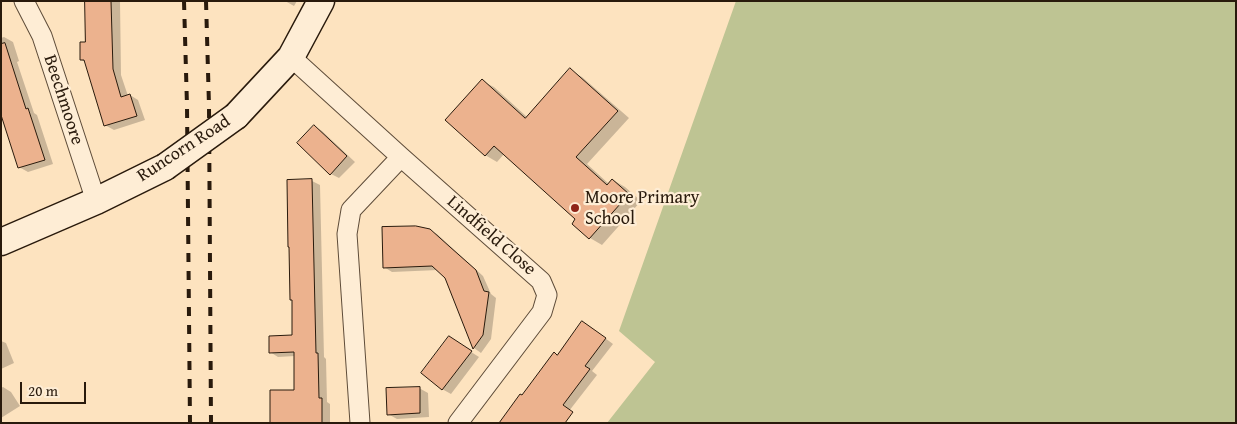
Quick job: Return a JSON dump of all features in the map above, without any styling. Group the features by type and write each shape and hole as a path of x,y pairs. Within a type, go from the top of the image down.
{"street":[{"name":"Beechmoore","path":"24,1 42,36 96,201"},
{"name":"Runcorn Road","path":"1,242 96,201 165,166 236,116 291,57 322,1"},
{"name":"Lindfield Close","path":"291,57 541,281 547,295 542,312 458,423"},
{"path":"360,423 347,234 351,210 401,157"}],"green space":[{"path":"736,1 1236,1 1236,423 607,423 655,362 619,331"}],"building":[{"path":"85,1 111,1 113,69 121,97 130,94 137,116 104,126 84,60 80,60 80,42 85,42"},
{"path":"5,43 45,160 18,168 1,115 1,44"},
{"path":"570,68 618,111 576,157 607,185 612,179 629,194 589,239 572,224 575,219 494,146 485,156 445,120 482,79 525,118"},
{"path":"314,125 347,156 330,175 297,143"},
{"path":"312,179 316,353 318,353 319,398 322,398 322,423 270,423 270,390 294,390 294,352 269,353 269,336 292,335 287,180"},
{"path":"416,226 430,229 476,270 484,291 489,292 483,335 473,349 445,278 432,266 383,268 382,227"},
{"path":"582,321 606,338 585,366 590,369 563,405 573,412 565,423 499,423 554,352 557,355"},
{"path":"449,336 472,351 442,390 421,373"},
{"path":"420,387 420,413 387,415 386,388"}],"railway":[{"path":"184,1 187,106 190,423"},
{"path":"206,1 209,106 211,423"}],"place":[{"name":"Moore Primary School","path":"575,208"}]}
